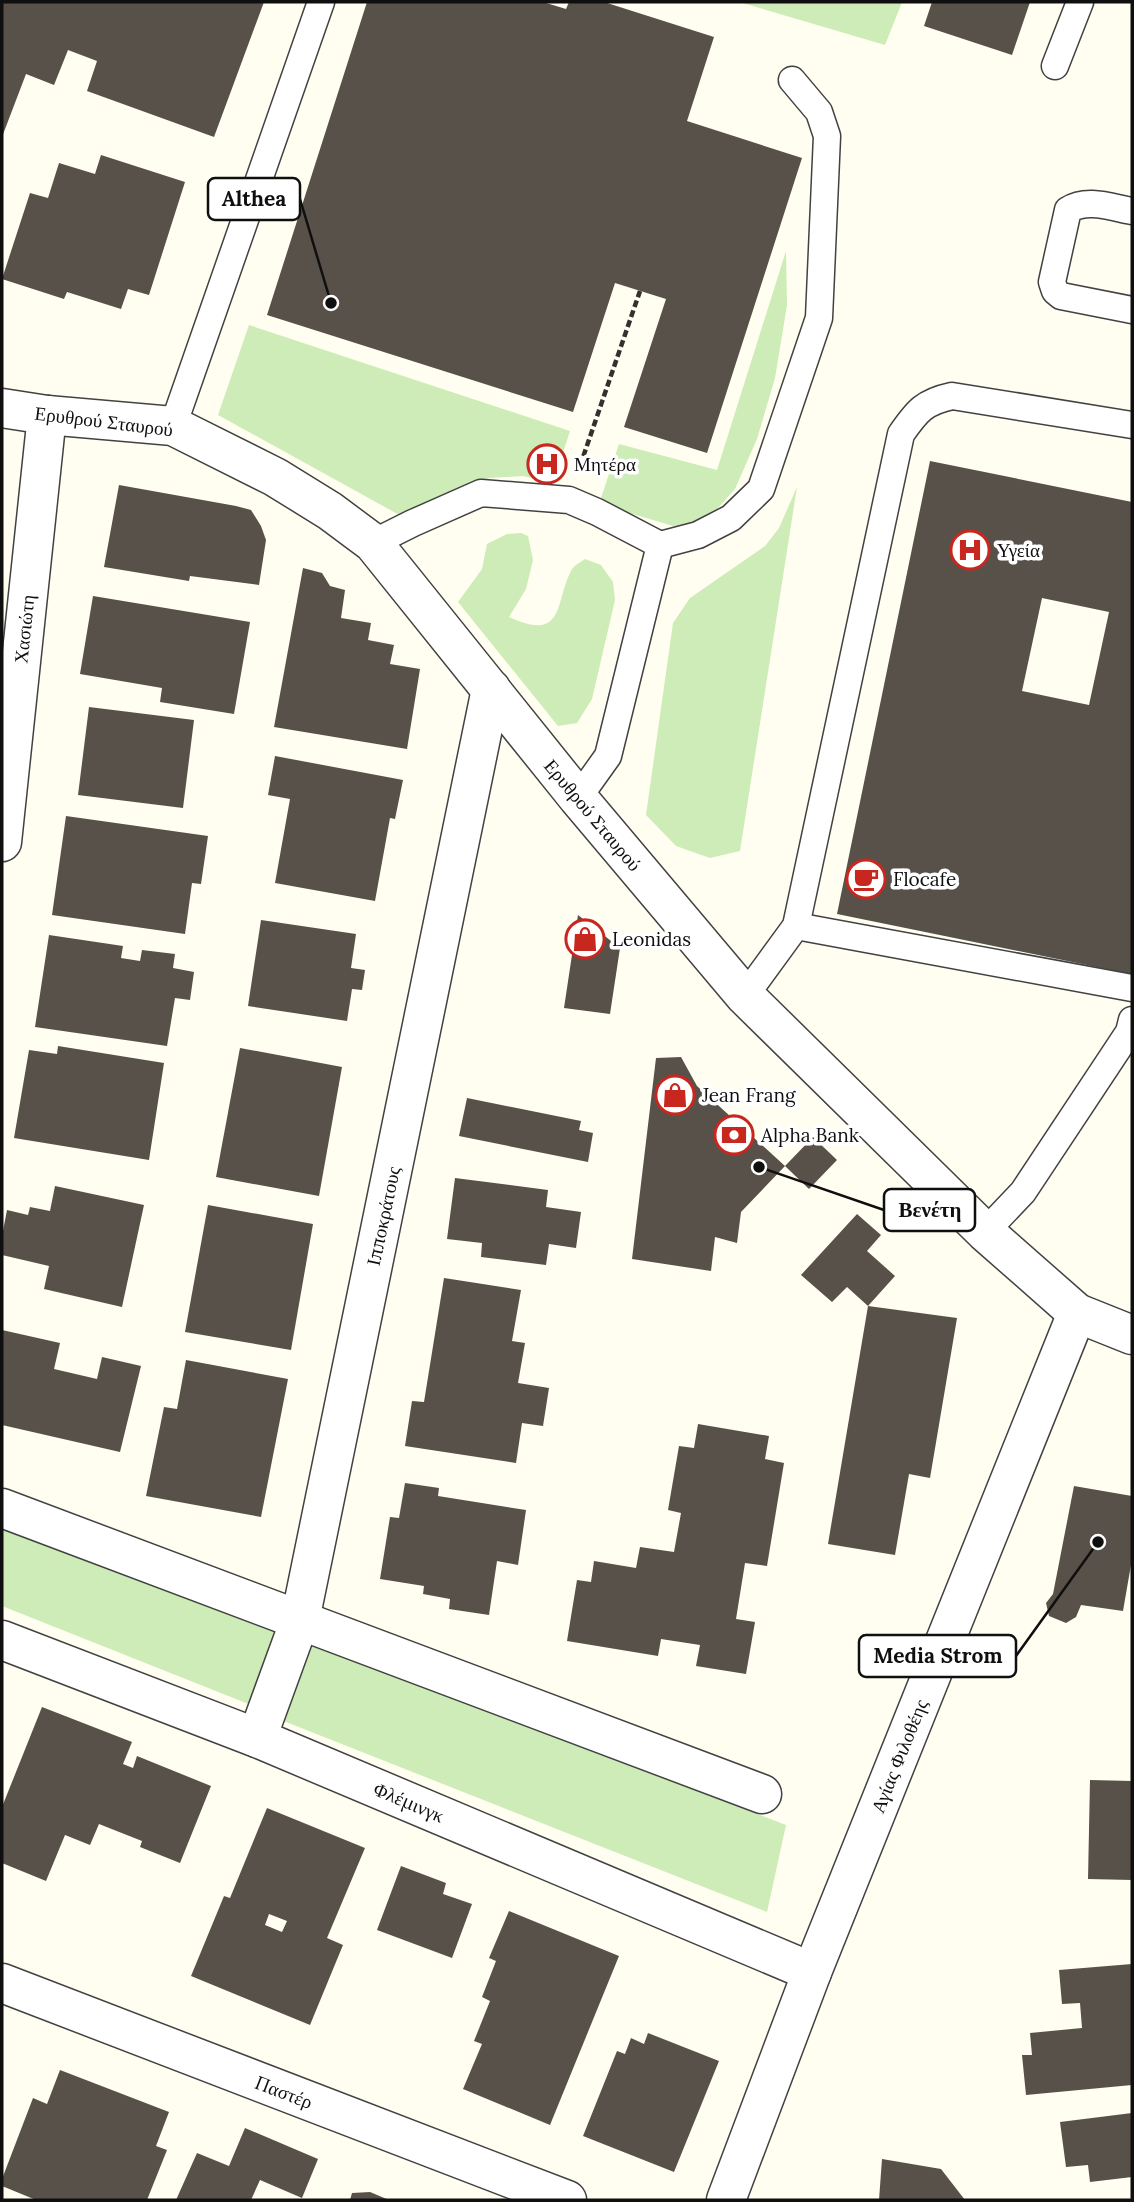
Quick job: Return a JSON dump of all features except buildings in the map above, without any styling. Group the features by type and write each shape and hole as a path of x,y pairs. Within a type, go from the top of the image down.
{"street":[{"name":"Ερυθρού Σταυρού","path":"2,408 47,415 173,426 275,477 330,511 373,544 578,798 745,996 985,1232 1077,1312 1132,1335"},
{"name":"Χασιώτη","path":"2,842 47,415"},
{"name":"Ιπποκράτους","path":"257,1738 300,1620 491,689"},
{"name":"Αγίας Φιλοθέης","path":"726,2200 812,1972 1077,1312"},
{"path":"2,1508 762,1794"},
{"name":"Φλέμινγκ","path":"2,1640 257,1738 812,1972"},
{"name":"Παστέρ","path":"2,1983 567,2200"}],"lane":[{"path":"173,426 321,2"},
{"path":"1055,66 1080,2"},
{"path":"373,544 481,493 569,500 660,545 698,535 731,518 761,489 818,318 827,136 819,112 792,80"},
{"path":"1132,211 1089,203 1077,204 1068,210 1052,282 1060,296 1132,310"},
{"path":"745,996 796,926 901,434 917,411 933,400 952,396 1132,425"},
{"path":"578,798 608,756 660,545"},
{"path":"796,926 1132,988"},
{"path":"985,1232 1023,1192 1131,1027"}],"path":[{"path":"582,461 640,291"}],"green space":[{"path":"739,2 902,2 885,45"},
{"path":"786,251 787,305 775,378 757,439 735,489 709,518 680,528 599,504 619,444 717,470"},
{"path":"249,325 570,431 553,483 523,476 489,478 463,486 442,503 403,517 218,415"},
{"path":"797,487 740,851 710,858 676,846 646,815 673,623 690,598 765,546 779,528"},
{"path":"521,533 528,536 533,560 526,589 509,617 527,624 540,625 549,622 559,606 572,569 585,559 601,565 613,582 615,600 592,699 577,723 558,726 458,602 482,569 487,544 507,534"},
{"path":"2,1529 279,1633 251,1705 2,1606"},
{"path":"313,1641 786,1825 767,1912 281,1720"}],"place":[{"name":"Althea","path":"331,303"},
{"name":"Μητέρα","path":"547,464"},
{"name":"Υγεία","path":"970,550"},
{"name":"Flocafe","path":"866,879"},
{"name":"Leonidas","path":"585,939"},
{"name":"Jean Frang","path":"675,1095"},
{"name":"Alpha Bank","path":"734,1135"},
{"name":"Βενέτη","path":"759,1167"},
{"name":"Media Strom","path":"1098,1542"}]}
